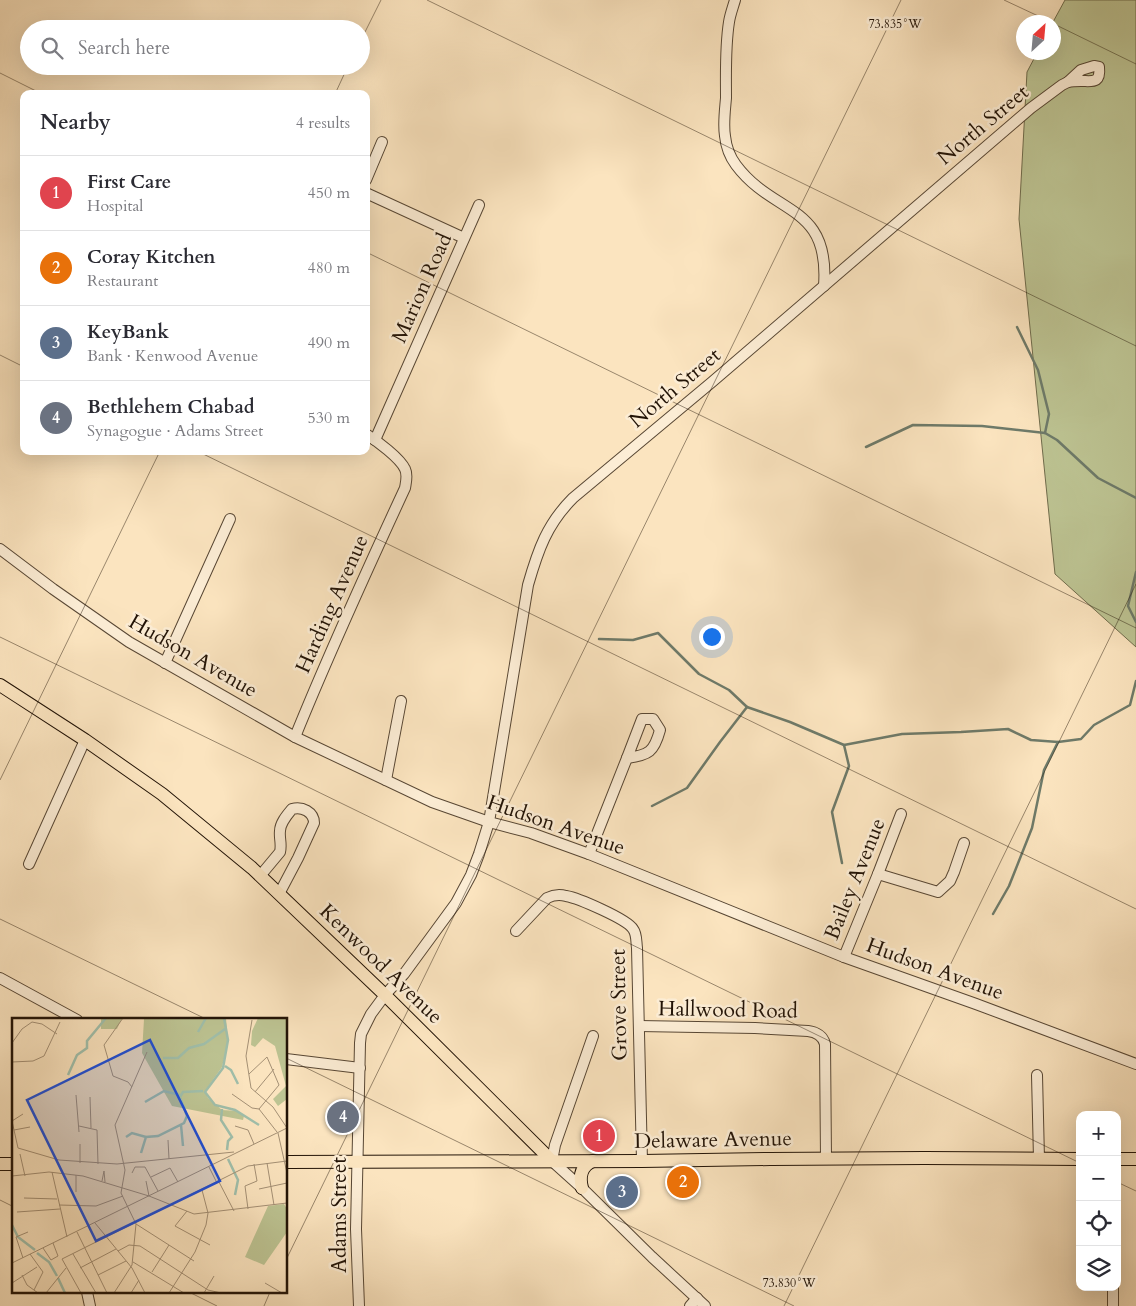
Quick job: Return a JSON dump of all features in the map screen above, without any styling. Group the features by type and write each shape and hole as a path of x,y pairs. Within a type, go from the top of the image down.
{"main road":[{"name":"Kenwood Avenue","path":"0,684 86,740 162,794 260,876 385,995 552,1161"},
{"name":"Delaware Avenue","path":"288,1162 642,1161 826,1158 1076,1159"},
{"path":"1121,1159 1136,1159"},
{"path":"582,1188 580,1177 582,1168 588,1162 593,1161"}],"street":[{"path":"736,0 729,20 727,40 725,136 730,155 735,164 751,181 796,212 814,230 822,247 824,257 824,286"},
{"name":"North Street","path":"488,827 528,585 535,563 552,524 560,511 1031,108 1068,82"},
{"path":"370,170 382,142"},
{"path":"370,195 464,238"},
{"name":"Marion Road","path":"371,437 479,206"},
{"name":"Harding Avenue","path":"295,737 316,685 405,488 407,475 405,468 400,461 371,437"},
{"path":"165,663 230,519"},
{"name":"Hudson Avenue","path":"0,549 129,642 295,737 432,802 488,827 531,833 589,854 844,957 1136,1064"},
{"path":"386,780 400,701"},
{"path":"30,864 86,740"},
{"path":"589,854 627,758"},
{"path":"260,876 280,852 281,825 292,809 296,808 310,813 314,823 279,894"},
{"name":"Bailey Avenue","path":"844,957 901,814"},
{"name":"Adams Street","path":"359,1306 356,1229 361,1034 371,1014 404,974 460,897 471,875 488,827"},
{"path":"878,874 938,892 950,881 964,843"},
{"name":"Grove Street","path":"516,931 547,898 553,895 566,896 612,914 626,922 636,935 642,1161"},
{"path":"0,978 73,1018"},
{"name":"Hallwood Road","path":"639,1026 754,1028 816,1032 823,1038 825,1044 826,1158"},
{"path":"552,1161 555,1145 593,1036"},
{"path":"288,1059 360,1068"},
{"path":"1037,1075 1039,1159"},
{"name":"Kenwood Avenue","path":"552,1161 652,1257 693,1302 705,1306"},
{"path":"1113,1291 1113,1306"}],"green space":[{"path":"1065,0 1136,0 1136,647 1055,574 1019,219 1027,72 1033,60 1061,60 1061,15 1057,15"}],"waterway":[{"path":"1017,327 1038,370 1049,414 1045,433"},
{"path":"866,447 913,425 982,426 1045,433 1057,440 1098,478 1136,498"},
{"path":"1136,572 1128,606 1136,622"},
{"path":"599,639 633,640 658,633 699,674 729,690 747,707"},
{"path":"652,806 687,788 747,707 790,722 844,745 902,734 1008,729 1031,740 1058,742 1081,739 1094,725 1130,705 1136,681"},
{"path":"993,914 1009,886 1032,828 1044,770 1058,742"},
{"path":"842,863 832,812 849,766 844,745"}],"place":[{"name":"Bethlehem Chabad","path":"343,1117"},
{"name":"First Care","path":"599,1136"},
{"name":"Coray Kitchen","path":"683,1182"},
{"name":"KeyBank","path":"622,1192"}]}
